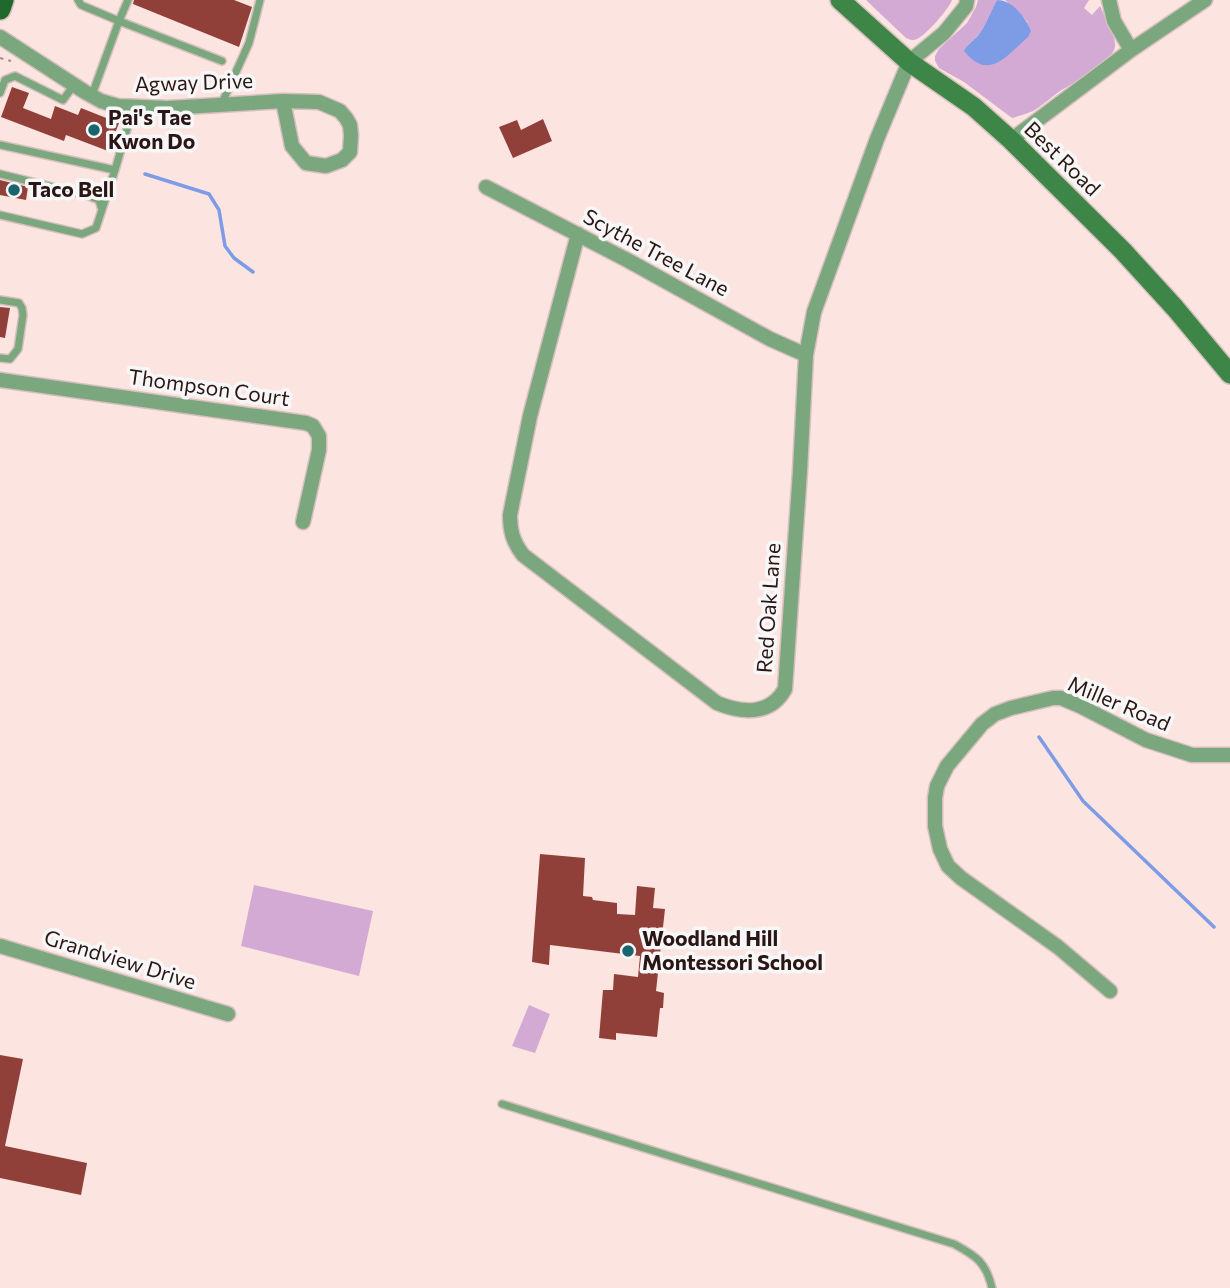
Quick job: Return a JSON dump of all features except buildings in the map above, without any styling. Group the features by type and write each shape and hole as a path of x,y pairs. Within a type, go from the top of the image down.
{"main road":[{"path":"0,9 4,0"}],"street":[{"name":"Best Road","path":"840,0 909,62 974,107 1011,140 1123,251 1230,374"},
{"path":"909,62 944,33 966,6 967,0"},
{"path":"1109,0 1114,21 1131,50"},
{"path":"1011,140 1131,50 1205,0"},
{"name":"Agway Drive","path":"0,37 92,96 118,106 168,108 222,103 283,101 319,102 340,111 346,117 350,125 350,152 342,160 326,166 306,163 292,146 283,101"},
{"name":"Red Oak Lane","path":"578,234 530,416 510,515 510,530 515,545 523,555 717,703 745,711 760,709 771,703 785,689 806,355 814,312 877,138 909,62"},
{"name":"Scythe Tree Lane","path":"486,187 629,261 770,339 806,355"},
{"name":"Thompson Court","path":"0,380 313,426 319,436 318,450 303,522"},
{"name":"Miller Road","path":"1110,991 1058,947 948,866 940,849 935,826 937,786 947,766 982,724 995,714 1053,698 1061,698 1080,706 1146,740 1192,755 1230,755"},
{"name":"Grandview Drive","path":"0,946 228,1014"}],"lane":[{"path":"78,0 81,5 222,61"},
{"path":"92,96 128,0"},
{"path":"222,103 249,43 260,0"},
{"path":"0,93 5,80 15,76 63,100 74,85"},
{"path":"0,215 82,234 96,228 130,119 131,107"},
{"path":"0,145 115,170"},
{"path":"0,174 89,196 99,200 102,208"},
{"path":"0,300 19,303 23,315 18,349 10,359 0,358"},
{"path":"502,1104 954,1244 977,1257 987,1269 992,1288"}],"shaded area":[{"path":"866,0 952,0 931,27 921,37 913,40 906,38"},
{"path":"978,0 997,0 980,33 967,46 1028,23 1005,0 1089,0 1084,8 1092,15 1100,6 1115,43 1113,53 1091,72 1033,111 1012,118 964,82 939,68 935,61 939,49 967,23"},
{"path":"254,885 373,911 359,976 241,946"},
{"path":"529,1005 550,1014 535,1053 512,1046"}],"water":[{"path":"997,0 1018,10 1031,31 1005,58 990,65 982,64 964,51 980,33"}],"waterway":[{"path":"145,174 209,194 219,210 225,246 234,258 253,272"},
{"path":"1039,737 1083,801 1214,927"}],"place":[{"name":"Pai's Tae Kwon Do","path":"94,130"},
{"name":"Taco Bell","path":"14,190"},
{"name":"Woodland Hill Montessori School","path":"628,951"}]}
